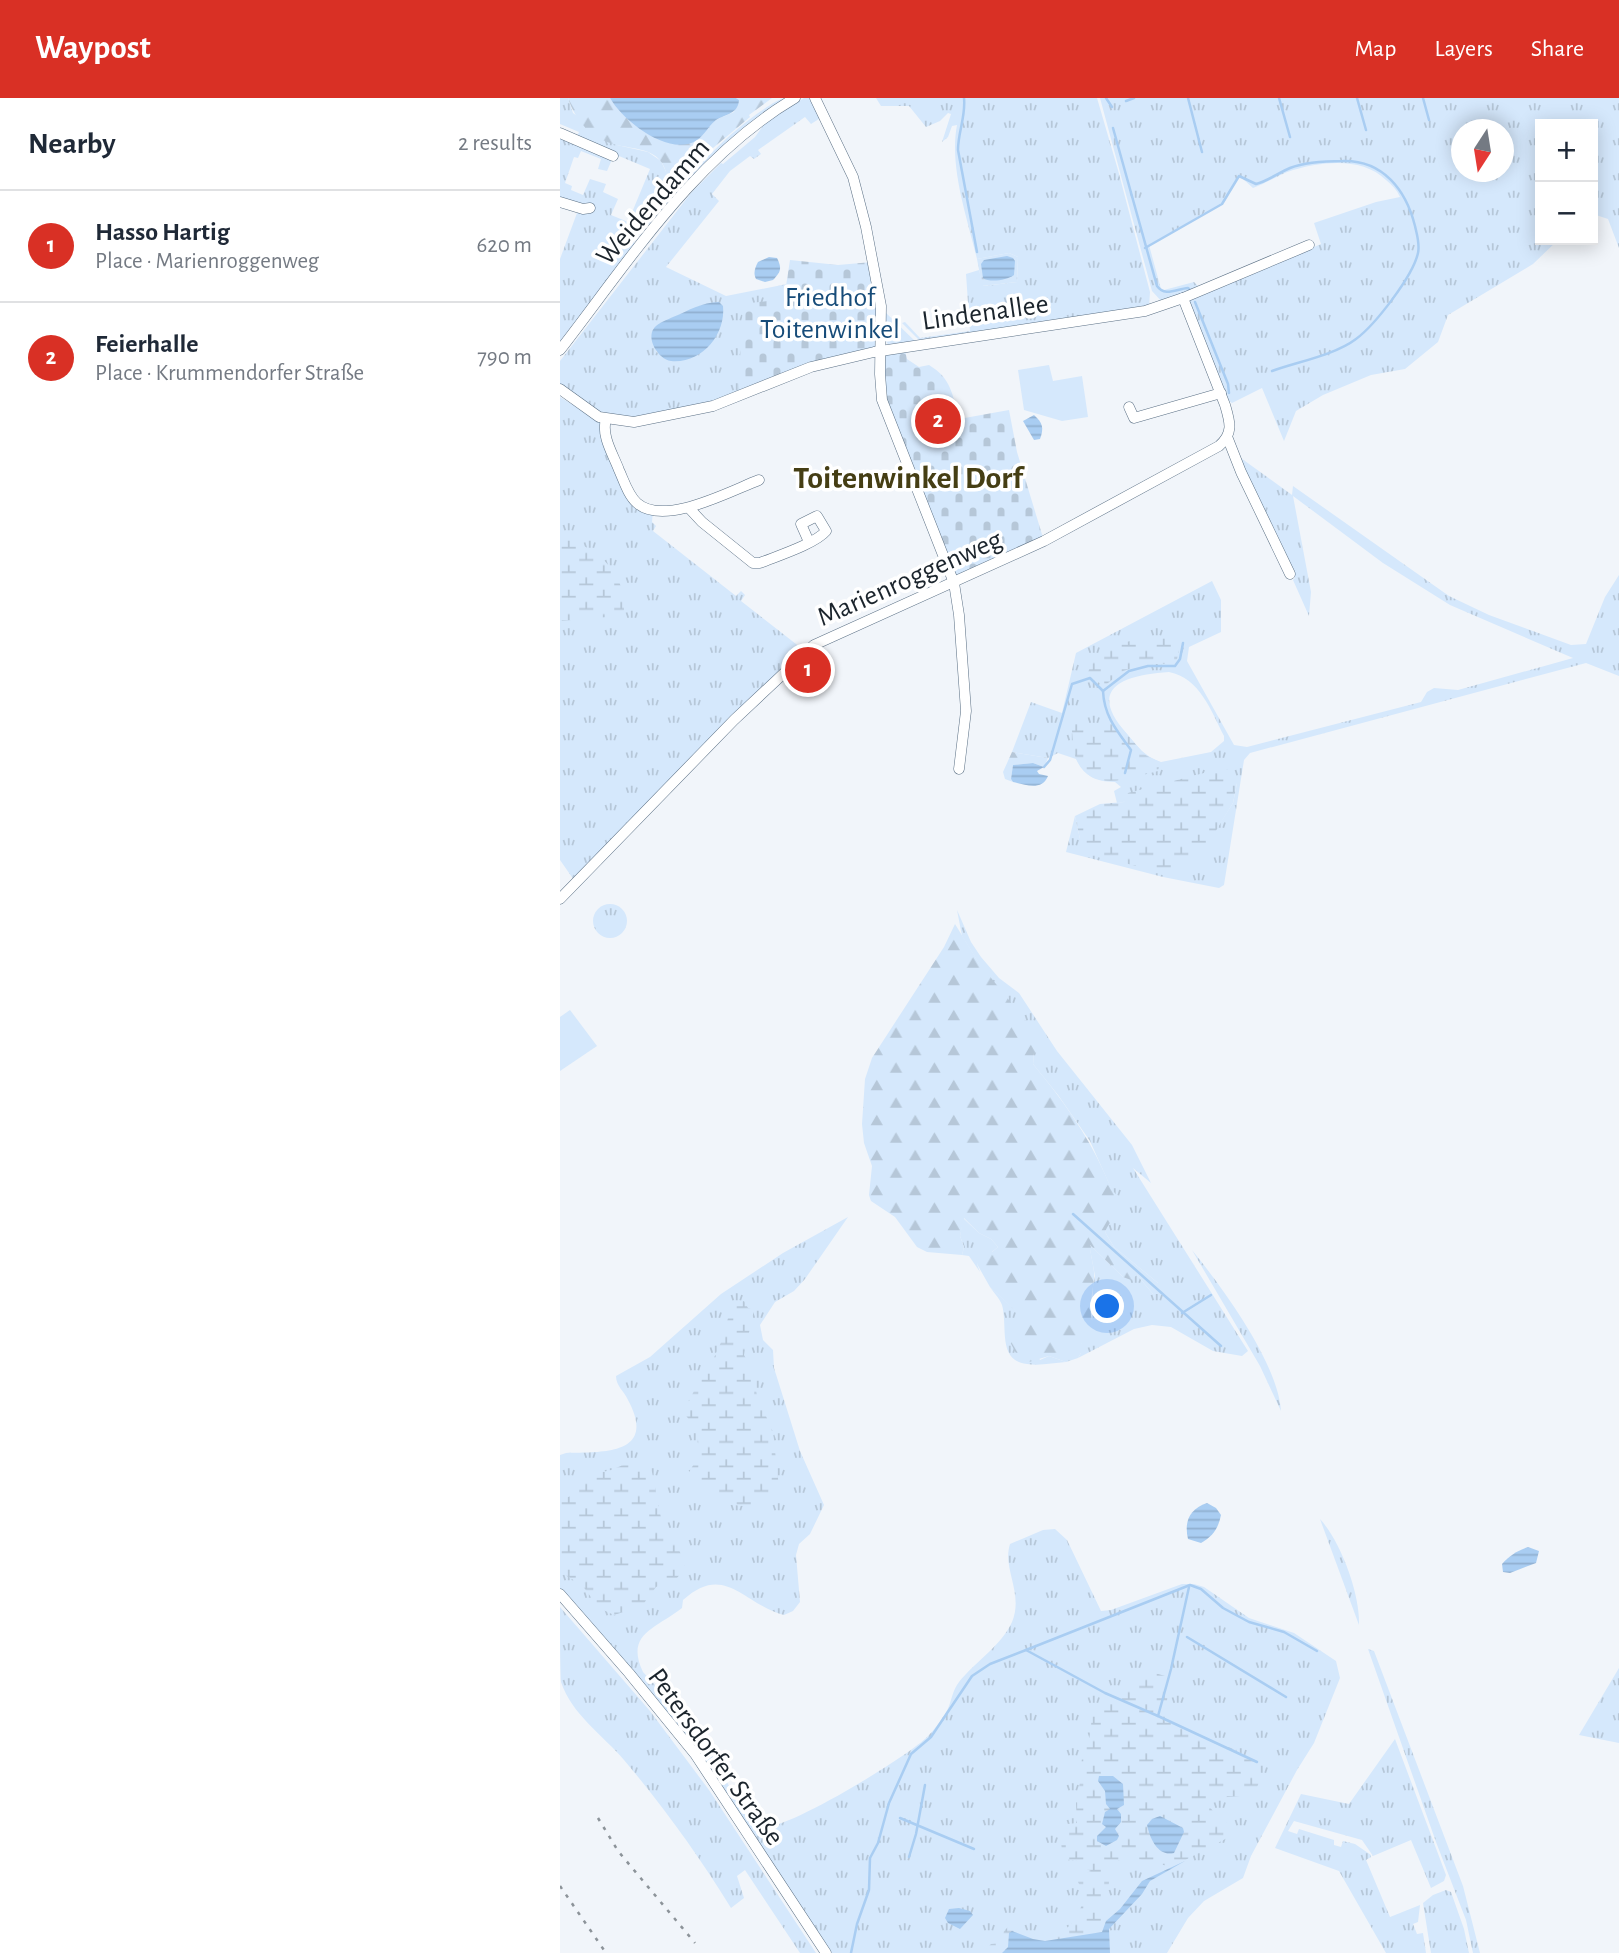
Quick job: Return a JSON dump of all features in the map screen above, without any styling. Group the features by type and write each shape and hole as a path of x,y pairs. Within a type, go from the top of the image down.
{"street":[{"name":"Weidendamm","path":"560,350 699,176 732,143 795,98"},
{"path":"815,98 857,187 878,284 882,350 880,388 885,413 954,583 959,615 965,711 959,769"},
{"path":"560,133 613,156"},
{"path":"560,202 583,209 590,208"},
{"name":"Lindenallee","path":"560,389 599,417 606,419 634,422 698,410 811,367 882,350 1145,312 1309,245"},
{"path":"1183,298 1221,393 1230,422 1228,439 1290,574"},
{"path":"1129,407 1134,418 1221,393"},
{"path":"606,419 606,439 631,496 638,504 653,510 690,508 759,480"},
{"name":"Marienroggenweg","path":"560,899 805,651 1044,541 1228,439"},
{"path":"690,508 702,522 753,563 760,563 809,542"},
{"name":"Petersdorfer Straße","path":"560,1594 695,1754 826,1953"}],"green space":[{"path":"560,98 568,98 573,113 617,145 648,152 661,161 667,174 669,195 632,236 629,242 640,230 633,242 635,244 560,341 560,259 577,213 584,212 560,202 560,133 575,140 579,132 560,124","holes":["581,151 601,159 598,169 607,171 613,157 619,156 650,169 628,222 611,215 618,199 603,192 606,184 590,179 583,195 571,190 572,186 565,183 574,157 578,158"]},
{"path":"568,98 610,98 625,115 648,132 672,142 684,143 697,140 712,123 734,112 739,100 736,98 772,98 713,148 669,195 665,171 658,158 642,150 608,142 593,134 580,122"},
{"path":"788,98 742,131 641,229 725,140 764,109"},
{"path":"804,98 811,98 822,117 811,124 805,117 758,150 761,154 754,159 750,156 730,171 712,194 719,201 666,267 726,296 787,284 785,299 738,397 634,422 606,419 560,389 560,361 691,193 721,163 755,137 765,123","holes":["702,305 657,353 653,343 653,329"]},
{"path":"876,98 1097,98 1150,292 1149,307 921,342 902,323 905,322 920,338 970,331 966,274 979,270 983,286 1017,282 1018,257 1009,253 977,259 957,175 957,125 952,126 948,137 942,142 951,114 948,113 940,121 926,127 909,106 881,106"},
{"path":"1100,98 1619,98 1619,248 1608,219 1598,216 1598,119 1535,119 1535,245 1553,245 1533,264 1448,315 1438,342 1405,369 1371,375 1323,395 1296,411 1284,441 1262,388 1232,403 1225,398 1186,300 1321,244 1314,223 1376,202 1400,197 1394,188 1366,167 1342,163 1293,170 1253,188 1242,178 1238,178 1225,201 1149,245 1161,289 1194,282 1198,286 1163,303 1152,291"},
{"path":"1009,253 1018,257 1017,282 982,286 977,259"},
{"name":"Friedhof Toitenwinkel","path":"790,260 838,265 872,262 879,301 879,343 875,348 811,367 738,397 743,304 784,299"},
{"path":"885,312 916,342 888,344 885,340"},
{"path":"904,346 907,359 919,367 929,365 947,382 959,419 1009,410 1017,452 1044,541 954,583 885,413 882,350"},
{"path":"1049,365 1053,381 1082,376 1088,417 1062,421 1024,410 1018,370"},
{"path":"560,397 604,421 631,496 653,510 652,522 656,526 653,531 736,596 741,591 745,595 741,601 805,651 576,883 560,860"},
{"path":"1238,456 1292,495 1293,486 1449,596 1489,615 1571,645 1586,644 1605,597 1619,575 1619,676 1586,663 1250,753 1244,760 1224,885 1219,888 1163,877 1066,852 1075,816 1080,839 1208,842 1233,803 1237,783 1117,803 1114,791 1121,787 1115,782 1091,777 1076,759 1058,753 1048,758 1012,752 1031,702 1062,713 1076,653 1212,581 1221,600 1221,632 1189,647 1187,661 1234,745 1247,747 1421,702 1427,692 1434,688 1458,690 1573,658 1450,605 1383,563 1293,496 1311,592 1309,616 1293,580 1295,578","holes":["1169,672 1180,675 1197,688 1209,706 1224,741 1211,752 1161,762 1146,754 1127,734 1115,718 1110,705 1110,695 1116,686 1138,676"]},
{"path":"560,534 596,554 613,571 623,595 624,610 619,616 560,621"},
{"path":"1151,637 1182,637 1177,659 1171,664 1146,664 1123,671 1103,687 1094,677 1087,675 1104,650 1120,643"},
{"path":"1114,719 1145,755 1160,762 1158,771 1113,781 1092,777 1084,771 1075,757 1071,722 1093,726"},
{"path":"1012,752 1048,758 1044,767 1033,763 1013,765 1013,782 1005,779 1003,772"},
{"path":"1227,769 1237,783 1233,803 1209,842 1169,874 1100,857 1080,839 1075,816 1100,804 1124,802 1128,793"},
{"path":"610,904 622,909 627,921 622,933 610,938 598,933 593,921 598,909"},
{"path":"957,910 981,957 999,978 1019,993 1057,1051 1132,1145 1151,1183 1133,1168 1248,1351 1242,1356 1213,1351 1171,1327 1152,1325 1134,1329 1078,1358 1081,1344 1092,1322 1095,1276 1089,1244 1123,1277 1137,1275 1153,1294 1158,1283 1114,1247 1105,1232 1115,1197 1090,1141 1033,1064 1034,1052 962,936"},
{"path":"955,924 979,963 1047,1047 1034,1053 1033,1064 1072,1116 1097,1157 1112,1189 1125,1202 1105,1232 1114,1247 1158,1283 1160,1290 1158,1294 1153,1294 1137,1275 1131,1280 1123,1277 1090,1245 1094,1274 1091,1317 1096,1328 1091,1338 1081,1344 1078,1358 1066,1362 1049,1356 1029,1362 1018,1357 1009,1340 1022,1317 990,1287 977,1264 984,1250 992,1252 998,1247 991,1239 979,1233 964,1218 960,1236 964,1247 962,1255 927,1252 917,1247 895,1217 871,1201 869,1195 872,1166 864,1143 862,1124 865,1079 872,1058 944,947"},
{"path":"570,1010 597,1046 560,1071 560,1017"},
{"path":"848,1217 805,1279 794,1291 775,1302 760,1325 763,1340 773,1350 774,1368 800,1451 824,1505 810,1534 799,1544 796,1555 800,1602 793,1611 784,1615 723,1585 698,1589 683,1600 682,1608 653,1627 640,1641 638,1659 643,1672 699,1732 747,1818 765,1827 799,1816 849,1790 897,1760 930,1734 945,1714 959,1682 995,1646 1012,1622 1016,1601 1009,1563 1010,1544 1043,1530 1055,1529 1067,1540 1101,1611 1111,1610 1182,1584 1194,1584 1204,1587 1249,1618 1294,1633 1336,1661 1340,1678 1314,1743 1251,1856 1243,1878 1204,1901 1188,1918 1167,1953 832,1953 764,1853 620,1659 560,1588 560,1455 609,1451 631,1441 636,1432 635,1418 616,1376 650,1357 721,1294 783,1253"},
{"path":"963,1218 998,1247 977,1264 980,1272 969,1256 962,1255 964,1247 960,1236"},
{"path":"1192,1250 1247,1326 1270,1371 1278,1392 1281,1411 1260,1366"},
{"path":"990,1287 1023,1317 1040,1360 1049,1356 1066,1362 1032,1365 1011,1356 1007,1350 1002,1305"},
{"path":"744,1301 748,1308 754,1310 744,1355 753,1371 757,1396 773,1432 779,1488 770,1501 755,1506 735,1505 717,1499 702,1489 688,1474 702,1450 695,1428 682,1410 707,1373 734,1305"},
{"path":"633,1461 643,1461 652,1472 662,1523 680,1552 685,1568 677,1578 656,1587 642,1606 614,1615 599,1608 582,1585 560,1572 560,1500 577,1490 590,1475"},
{"path":"1320,1519 1335,1541 1348,1569 1359,1625"},
{"path":"560,1607 650,1711 709,1790 816,1953 800,1953 745,1870 737,1876 744,1898 731,1908 653,1795 573,1705 561,1682"},
{"path":"1368,1649 1374,1651 1463,1886 1480,1953 1473,1953 1466,1920"},
{"path":"1619,1668 1619,1743 1579,1735"},
{"path":"1155,1673 1165,1676 1168,1689 1166,1713 1259,1763 1261,1780 1252,1795 1204,1799 1215,1814 1228,1824 1233,1832 1231,1836 1172,1867 1129,1857 1106,1865 1109,1881 1100,1910 1108,1915 1104,1928 1108,1929 1110,1953 982,1953 991,1944 1002,1943 1004,1931 1008,1927 1050,1936 1066,1929 1078,1915 1082,1899 1079,1876 1091,1871 1078,1861 1063,1859 1061,1842 1067,1824 1077,1823 1076,1803 1082,1772 1083,1745 1089,1740 1092,1711 1115,1695 1124,1684 1123,1680 1130,1677 1143,1678","holes":["1105,1791 1121,1814 1121,1822 1115,1829 1112,1842 1106,1846 1097,1841 1097,1835 1106,1827 1110,1809 1106,1804"]},
{"path":"1395,1739 1446,1875 1444,1881 1431,1888 1411,1840 1373,1856 1362,1840 1294,1821 1288,1831 1297,1834 1299,1829 1334,1840 1334,1845 1341,1847 1343,1841 1355,1844 1371,1855 1366,1860 1390,1917 1420,1905 1418,1922 1413,1924 1417,1934 1423,1933 1426,1953 1386,1953 1339,1871 1275,1848 1301,1794 1349,1804"},
{"path":"1446,1890 1451,1892 1469,1953 1431,1953 1423,1903"}],"water":[{"path":"610,98 739,100 734,111 716,120 697,140 674,144 661,141 636,126"},
{"path":"1007,256 1015,261 1014,275 998,280 983,278 981,264 984,260"},
{"path":"769,257 777,258 780,267 778,275 765,282 756,279 758,262"},
{"path":"719,302 723,306 720,327 716,337 701,353 682,361 671,361 658,353 651,338 656,326 695,307"},
{"path":"1034,415 1041,423 1042,429 1040,439 1034,440 1023,421"},
{"path":"1033,763 1044,767 1037,771 1039,774 1048,776 1042,784 1033,786 1013,782 1013,765"},
{"path":"1207,1503 1221,1515 1217,1528 1201,1543 1188,1539 1189,1517"},
{"path":"1528,1547 1539,1551 1536,1563 1510,1573 1503,1572 1502,1564 1505,1561"},
{"path":"1099,1776 1113,1776 1123,1784 1124,1805 1117,1809 1121,1814 1121,1822 1115,1829 1119,1836 1106,1846 1097,1841 1097,1836 1106,1827 1102,1824 1105,1812 1110,1809 1106,1804 1105,1791 1098,1781"},
{"path":"1160,1816 1183,1828 1184,1832 1174,1853 1168,1854 1159,1850 1150,1836 1147,1825"},
{"path":"1185,1861 1150,1881 1142,1894 1109,1929 1110,1953 1002,1953 1008,1947 1009,1933 1012,1931 1045,1941 1102,1932 1106,1921 1120,1909 1142,1881"},
{"path":"949,1909 970,1911 973,1915 960,1929 948,1923 945,1918"}],"waterway":[{"path":"964,98 958,150 977,252"},
{"path":"1106,98 1112,107"},
{"path":"1126,101 1134,98"},
{"path":"1188,98 1202,152"},
{"path":"1279,98 1290,137"},
{"path":"1357,98 1366,130"},
{"path":"1423,98 1429,120"},
{"path":"1113,128 1157,286 1167,292 1188,288 1190,290"},
{"path":"1145,248 1222,204 1239,176 1256,184 1296,166 1343,161 1370,166 1391,180 1406,201 1418,243 1415,263 1401,287 1373,323 1347,345 1272,371"},
{"path":"1195,302 1228,384 1229,393"},
{"path":"1044,767 1050,760 1072,684 1090,678 1103,691 1129,671 1148,666 1175,666 1180,659 1183,643"},
{"path":"1103,691 1109,716 1131,750 1125,773"},
{"path":"1073,1214 1221,1346"},
{"path":"1182,1313 1211,1295"},
{"path":"1026,1650 1190,1585 1201,1589 1223,1608 1249,1622 1284,1632 1317,1651"},
{"path":"1189,1587 1158,1716 1257,1762"},
{"path":"1187,1637 1286,1697"},
{"path":"851,1953 857,1924 869,1890 870,1858 878,1843 889,1803 911,1754 931,1737 972,1676 990,1664 1026,1650 1105,1693 1158,1716"},
{"path":"909,1857 925,1785"},
{"path":"900,1818 974,1849"}],"railway":[{"path":"598,1818 618,1851 695,1943"},
{"path":"560,1886 606,1953"}],"place":[{"name":"Feierhalle","path":"938,421"},
{"name":"Hasso Hartig","path":"808,670"}],"district":[{"name":"Toitenwinkel Dorf","path":"908,477"}]}
